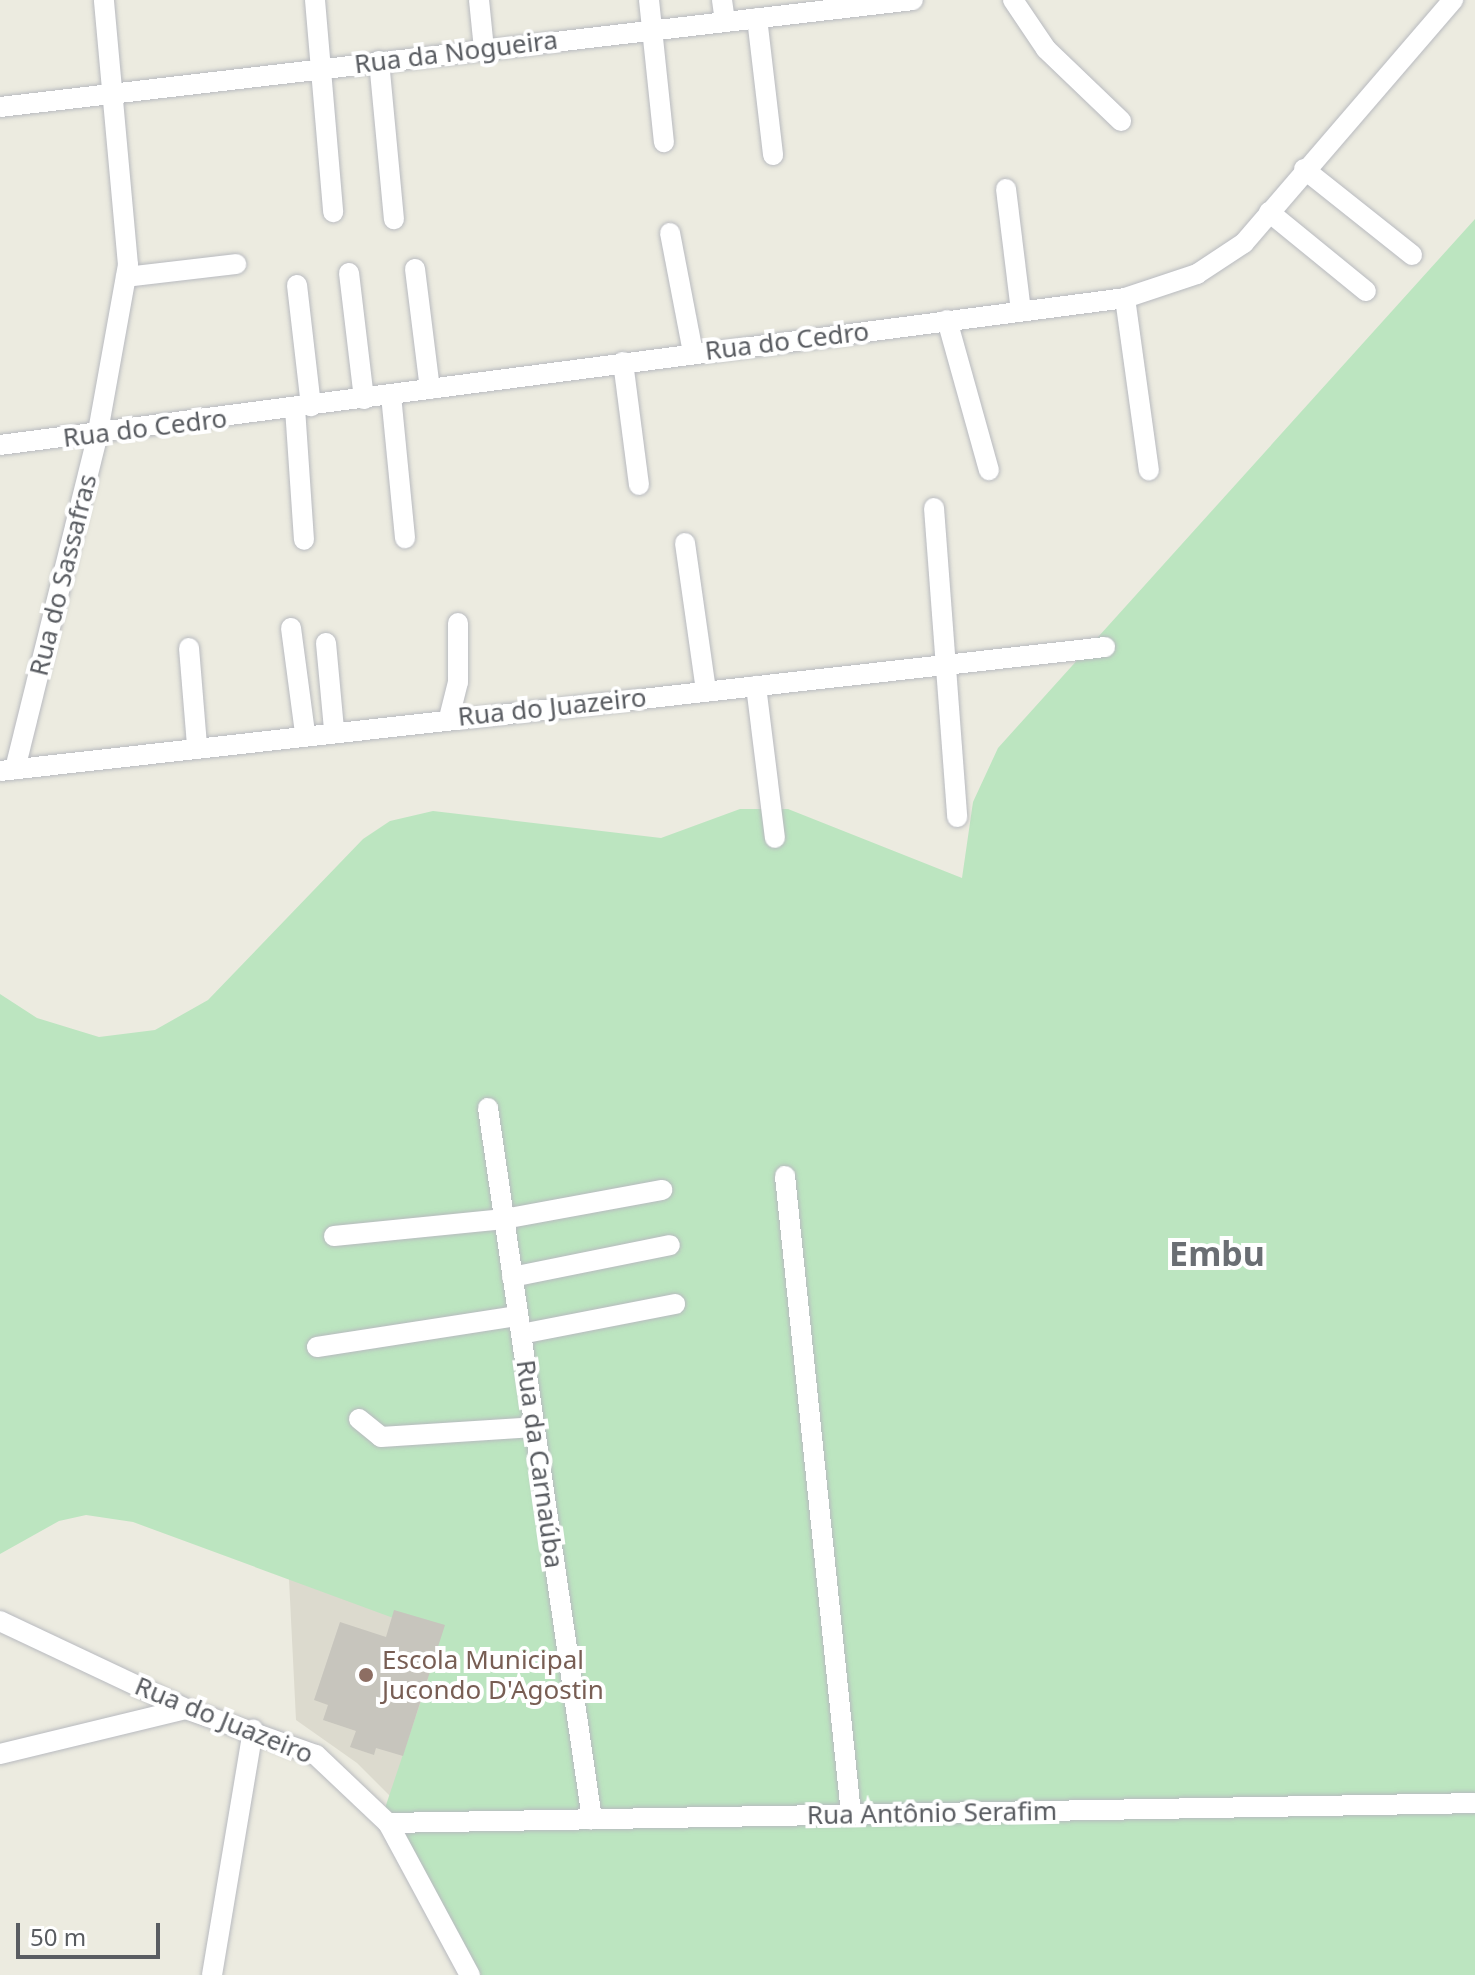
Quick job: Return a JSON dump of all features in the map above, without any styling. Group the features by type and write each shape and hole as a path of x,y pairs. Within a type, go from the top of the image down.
{"street":[{"name":"Rua do Sassafras","path":"8,770 97,437 126,277 104,0"},
{"path":"315,0 333,212"},
{"path":"479,0 484,49"},
{"path":"649,0 664,142"},
{"path":"722,0 725,22"},
{"name":"Rua da Nogueira","path":"0,107 913,0"},
{"path":"1013,0 1046,49 1121,121"},
{"name":"Rua do Cedro","path":"0,445 97,437 623,362 1125,298 1197,274 1244,243 1304,169 1453,0"},
{"path":"757,18 773,155"},
{"path":"379,61 394,219"},
{"path":"1304,169 1412,255"},
{"path":"1006,189 1021,311"},
{"path":"1269,212 1366,291"},
{"path":"670,233 693,353"},
{"path":"126,277 236,264"},
{"path":"415,269 430,389"},
{"path":"349,273 364,399"},
{"path":"297,285 303,407 304,540"},
{"path":"1125,298 1149,470"},
{"path":"947,320 989,470"},
{"path":"623,362 639,485"},
{"path":"391,395 405,538"},
{"path":"934,508 941,667 957,817"},
{"path":"685,543 706,691"},
{"path":"449,718 458,623"},
{"path":"291,628 305,733"},
{"path":"326,643 334,730"},
{"name":"Rua do Juazeiro","path":"8,770 305,733 1105,647"},
{"path":"189,648 197,746"},
{"path":"756,686 775,838"},
{"name":"Rua da Carnaúba","path":"488,1108 592,1819"},
{"path":"785,1176 851,1814"},
{"path":"334,1236 504,1219 662,1190"},
{"path":"512,1277 670,1245"},
{"path":"317,1347 675,1304"},
{"path":"359,1419 370,1433 393,1437 534,1427"},
{"name":"Rua do Juazeiro","path":"0,1621 186,1709 253,1729 316,1755 388,1823 470,1975"},
{"path":"0,1754 186,1709"},
{"path":"212,1975 253,1729"},
{"name":"Rua Antônio Serafim","path":"388,1823 1475,1803"}],"shaded area":[{"name":"Escola Municipal Jucondo D'Agostin","path":"288,1559 445,1625 396,1802 357,1763 296,1720"}],"green space":[{"path":"1475,219 1475,1975 477,1975 384,1811 428,1680 424,1650 396,1619 133,1522 86,1515 59,1521 0,1554 0,994 37,1018 99,1037 155,1030 208,1000 363,839 390,821 433,811 661,838 740,809 788,809 962,878 973,802 998,748"}],"building":[{"path":"394,1610 445,1625 403,1756 376,1748 374,1755 350,1747 356,1731 323,1720 328,1705 314,1700 340,1622 386,1637"}],"place":[{"name":"Escola Municipal Jucondo D'Agostin","path":"366,1675"}],"district":[{"name":"Embu","path":"1217,1254"}]}
